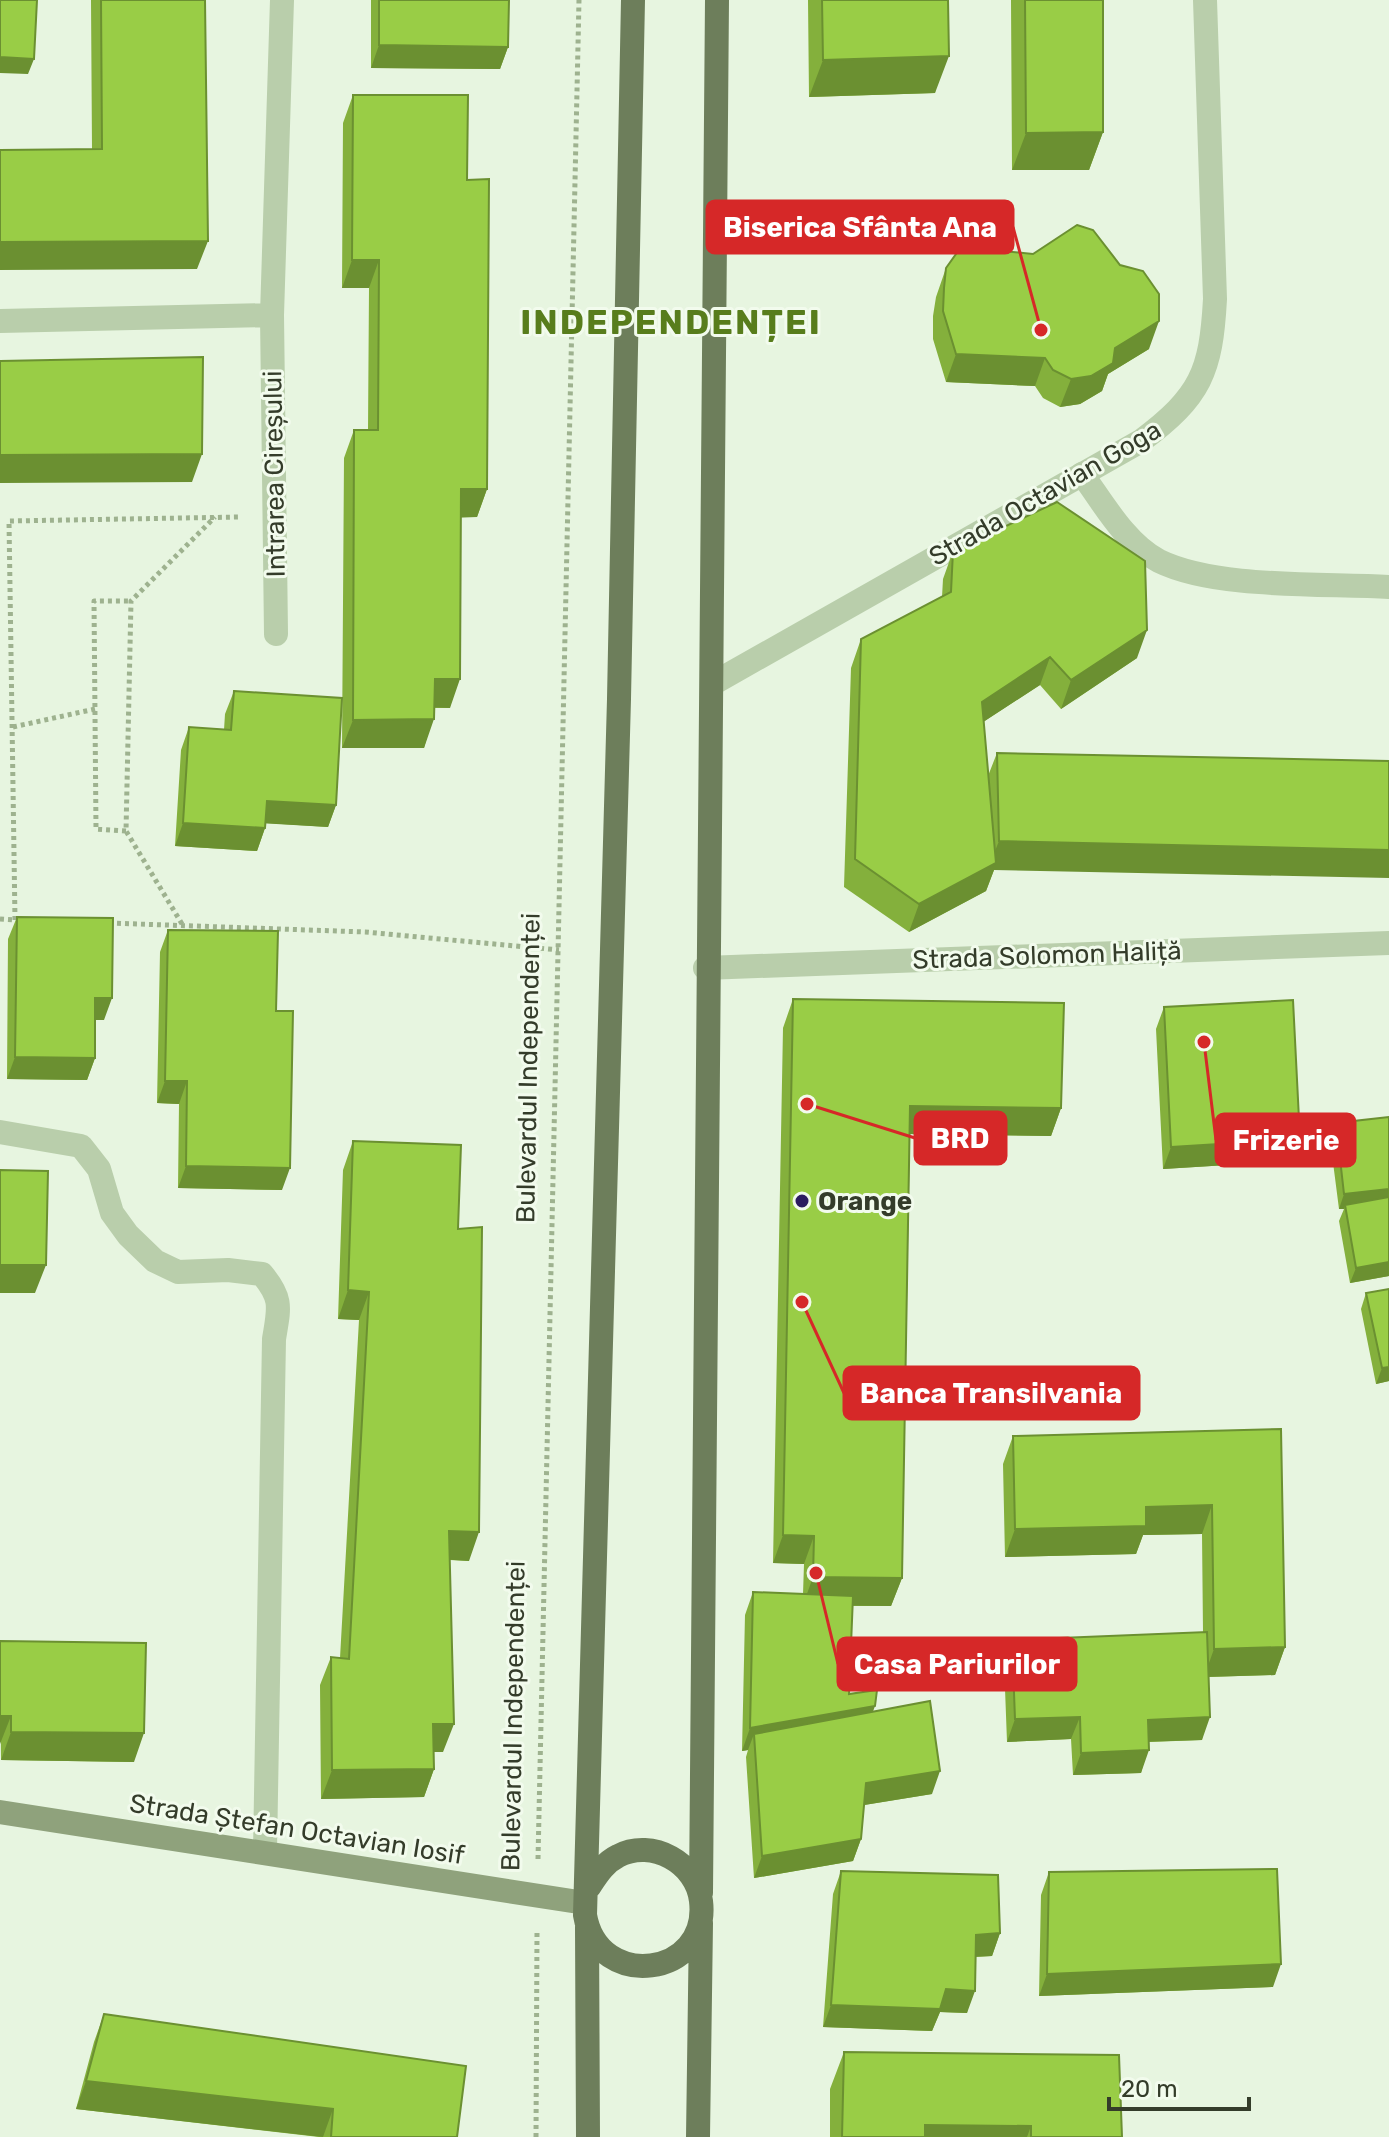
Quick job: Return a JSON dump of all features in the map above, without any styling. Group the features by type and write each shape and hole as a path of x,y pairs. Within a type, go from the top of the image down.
{"main road":[{"path":"588,2137 587,1905 633,0"},
{"path":"698,2137 705,968 712,684 710,542 717,0"},
{"path":"639,1850 661,1852 680,1862 695,1879 701,1909 694,1938 682,1953 666,1963 646,1967 627,1965 610,1957 596,1943 587,1905 609,1862 639,1850"}],"street":[{"name":"Intrarea Cireșului","path":"276,634 272,315 282,0"},
{"name":"Strada Octavian Goga","path":"712,684 1141,441 1175,416 1200,382 1212,348 1215,299 1205,0"},
{"path":"0,321 272,315"},
{"path":"1082,474 1126,534 1157,560 1207,577 1389,587"},
{"name":"Strada Solomon Haliță","path":"705,968 1389,943"},
{"path":"0,1132 81,1146 99,1169 112,1213 128,1235 155,1261 178,1272 262,1274 276,1291 279,1306 274,1339 265,1851"},
{"name":"Strada Ștefan Octavian Iosif","path":"0,1812 265,1851 587,1905"}],"path":[{"name":"Bulevardul Independenței","path":"536,2137 537,1895 579,0"},
{"path":"183,925 126,831 131,601 215,516"},
{"path":"15,920 9,521 215,516 275,519"},
{"path":"126,831 96,829 94,601 131,601"},
{"path":"13,727 95,709"},
{"path":"0,919 30,920"},
{"path":"107,923 365,932 559,950"}],"building":[{"path":"0,0 37,0 34,59 0,57"},
{"path":"101,0 205,0 208,241 0,242 0,150 102,149"},
{"path":"379,0 509,0 508,47 379,45"},
{"path":"822,0 948,0 949,56 823,60"},
{"path":"1025,0 1103,0 1103,132 1026,133"},
{"path":"353,95 468,95 467,180 489,179 487,489 461,489 460,679 435,679 434,719 353,720 354,430 378,430 379,260 352,260"},
{"path":"1077,225 1093,230 1120,265 1143,271 1159,294 1159,321 1115,348 1113,363 1091,376 1071,379 1053,370 1045,358 956,354 943,311 944,288 946,268 961,247 1033,254"},
{"path":"203,357 202,454 0,455 0,361"},
{"path":"1057,502 1145,561 1147,630 1071,680 1050,657 982,702 996,863 919,904 855,859 861,639 951,592 953,551"},
{"path":"234,691 342,698 336,805 267,801 265,828 183,823 189,727 231,730"},
{"path":"997,753 1389,761 1389,850 999,841"},
{"path":"17,917 113,918 112,998 95,998 95,1058 15,1057"},
{"path":"168,930 278,931 276,1011 293,1011 290,1168 186,1166 187,1081 165,1081"},
{"path":"793,999 1064,1003 1061,1108 910,1106 902,1578 813,1577 814,1536 783,1535"},
{"path":"1293,1000 1300,1139 1171,1147 1164,1007"},
{"path":"1389,1117 1389,1189 1344,1194 1336,1123"},
{"path":"353,1141 461,1145 458,1229 482,1227 479,1532 449,1531 454,1724 433,1724 434,1769 332,1770 331,1657 349,1659 369,1292 348,1290"},
{"path":"0,1170 48,1171 46,1265 0,1265"},
{"path":"1389,1197 1389,1262 1356,1268 1345,1205"},
{"path":"1389,1289 1389,1367 1382,1368 1366,1293"},
{"path":"1281,1429 1285,1647 1214,1649 1212,1505 1146,1507 1146,1526 1015,1529 1013,1436"},
{"path":"753,1592 853,1596 849,1694 877,1690 875,1706 750,1728"},
{"path":"1207,1632 1210,1717 1148,1720 1149,1750 1081,1753 1080,1717 1015,1719 1012,1640"},
{"path":"0,1641 146,1643 144,1733 11,1732 11,1716 0,1716"},
{"path":"930,1701 940,1771 866,1783 861,1839 762,1856 754,1734"},
{"path":"1277,1869 1281,1964 1047,1974 1049,1872"},
{"path":"841,1871 998,1875 1000,1933 976,1935 975,1991 946,1989 940,2009 831,2005"},
{"path":"104,2014 466,2066 457,2137 331,2137 333,2109 86,2081"},
{"path":"844,2052 1119,2055 1122,2137 1031,2137 1031,2126 925,2125 925,2137 842,2137"}],"place":[{"name":"Biserica Sfânta Ana","path":"1041,330"},
{"name":"Frizerie","path":"1204,1042"},
{"name":"BRD","path":"807,1104"},
{"name":"Orange","path":"802,1201"},
{"name":"Banca Transilvania","path":"802,1302"},
{"name":"Casa Pariurilor","path":"816,1573"}],"district":[{"name":"INDEPENDENȚEI","path":"671,322"}]}
